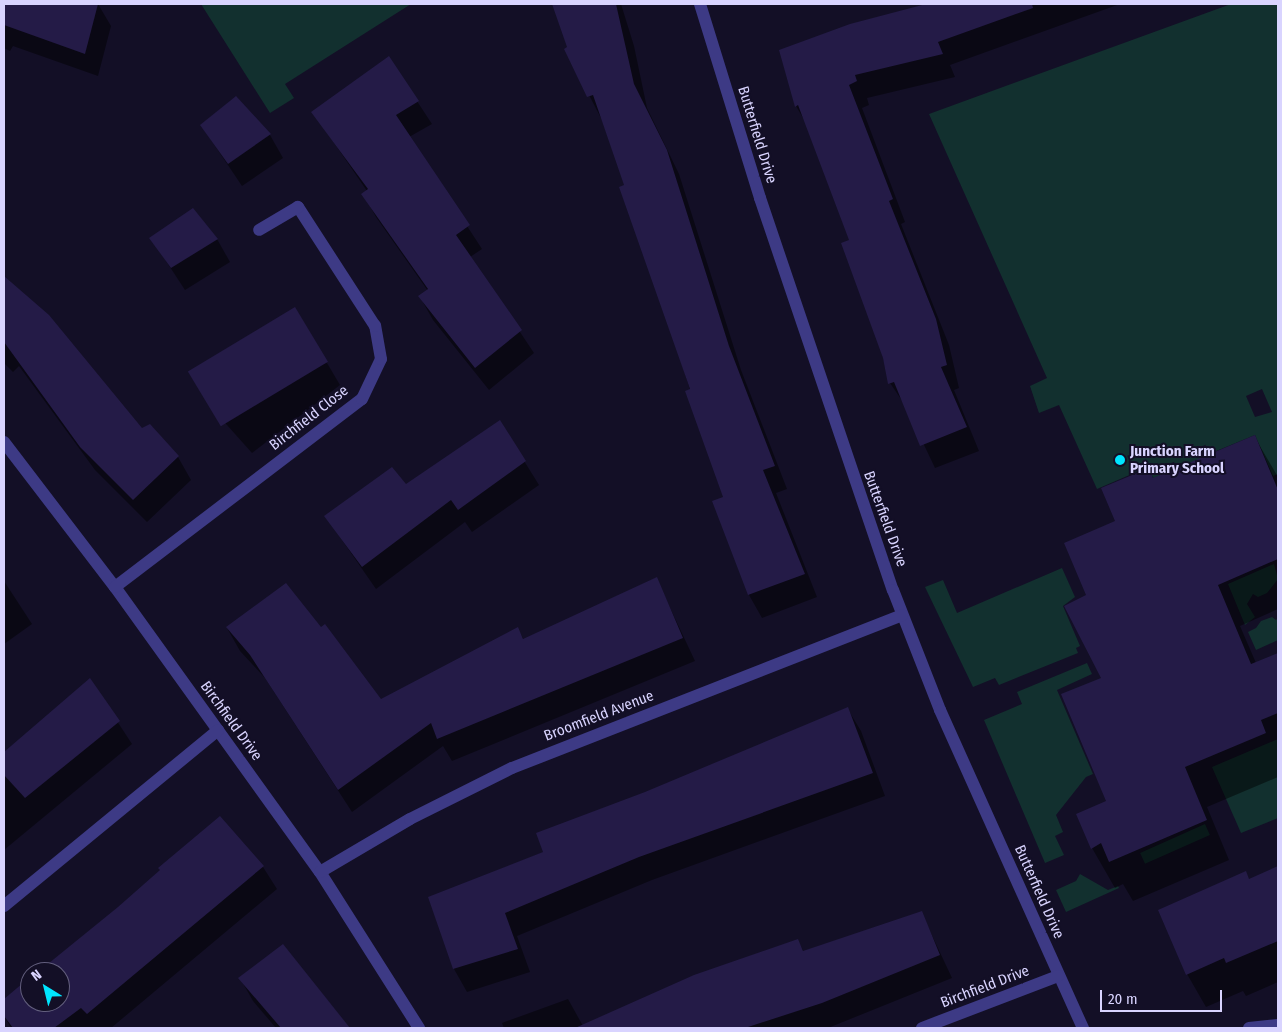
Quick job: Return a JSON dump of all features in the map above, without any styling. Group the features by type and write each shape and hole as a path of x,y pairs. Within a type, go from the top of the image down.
{"street":[{"name":"Butterfield Drive","path":"700,4 766,216 862,504 902,615 940,710 1083,1028"},
{"name":"Birchfield Close","path":"115,587 362,399 381,359 374,326 298,207 259,230"},
{"name":"Birchfield Drive","path":"4,442 115,587 320,872 419,1028"},
{"name":"Broomfield Avenue","path":"320,872 410,819 512,768 902,615"},
{"path":"4,906 218,730"},
{"name":"Birchfield Drive","path":"922,1028 1058,976"},
{"path":"1249,1028 1278,1025"}],"green space":[{"path":"201,4 411,4 285,84 294,98 270,113"},
{"path":"1231,4 1278,4 1278,474 1273,476 1255,435 1209,454 1213,462 1162,500 1148,467 1097,489 1059,405 1039,413 1030,386 1047,378 929,114","holes":["1262,389 1272,412 1255,417 1246,396"]},
{"path":"1274,564 1278,579 1267,593 1258,597 1253,594 1247,604 1255,617 1245,625 1228,584"},
{"path":"1062,568 1075,597 1063,606 1080,646 1076,648 1078,653 999,685 995,678 973,687 925,587 943,580 957,613"},
{"path":"1272,617 1276,620 1278,618 1278,640 1256,650 1248,632 1256,628 1261,621"},
{"path":"1087,663 1092,674 1057,690 1093,774 1086,777 1056,815 1063,832 1055,836 1064,855 1045,863 984,720 1022,704 1017,692"},
{"path":"1278,739 1278,818 1241,833 1212,767"},
{"path":"1205,824 1210,835 1145,864 1140,853"},
{"path":"1080,874 1108,890 1118,886 1119,888 1066,912 1056,890 1076,881"}],"building":[{"path":"4,4 98,4 85,54 4,25"},
{"path":"552,4 616,4 634,84 667,150 729,346 775,466 763,470 805,574 748,595 712,501 723,497 685,391 690,389 619,187 624,185 593,95 587,97 564,49 567,47"},
{"path":"926,4 1032,4 1033,8 938,42 943,54 855,75 857,81 849,85 893,199 889,201 936,319 947,365 941,367 967,427 920,446 894,382 888,384 883,358 841,243 849,240 798,105 795,107 779,50 850,24"},
{"path":"389,56 419,101 396,115 470,225 456,235 522,330 475,368 418,296 428,289 361,194 368,189 311,112"},
{"path":"236,96 271,134 228,164 200,125"},
{"path":"193,208 218,239 171,268 149,238"},
{"path":"4,276 49,315 142,428 150,424 179,456 133,500 80,447 4,342"},
{"path":"295,307 328,362 221,426 188,371"},
{"path":"500,420 526,461 458,510 451,500 362,567 324,516 392,467 406,484"},
{"path":"1255,435 1278,490 1278,559 1218,585 1251,664 1278,653 1278,713 1261,720 1266,733 1185,767 1207,820 1109,862 1101,843 1091,849 1076,814 1106,801 1061,694 1101,678 1064,606 1086,595 1064,543 1115,521 1101,488 1149,468 1153,478"},
{"path":"657,577 683,638 437,739 431,723 338,790 250,655 226,627 286,583 321,627 325,624 381,699 518,627 523,639"},
{"path":"90,678 120,721 25,798 4,775 4,752"},
{"path":"848,707 873,773 639,857 505,913 518,949 453,969 428,897 543,852 536,833 645,792"},
{"path":"220,816 264,866 87,1014 81,1008 54,1028 13,1028 4,1016 4,999 20,986 20,1012 70,1012 70,962 50,962 118,907 160,870 158,868"},
{"path":"1278,866 1278,941 1226,963 1224,958 1186,975 1158,910 1246,871 1249,879"},
{"path":"922,911 940,955 822,1003 745,1028 575,1028 694,975 798,939 803,951"},
{"path":"283,944 350,1028 281,1028 238,978"}],"place":[{"name":"Junction Farm Primary School","path":"1120,460"}]}
